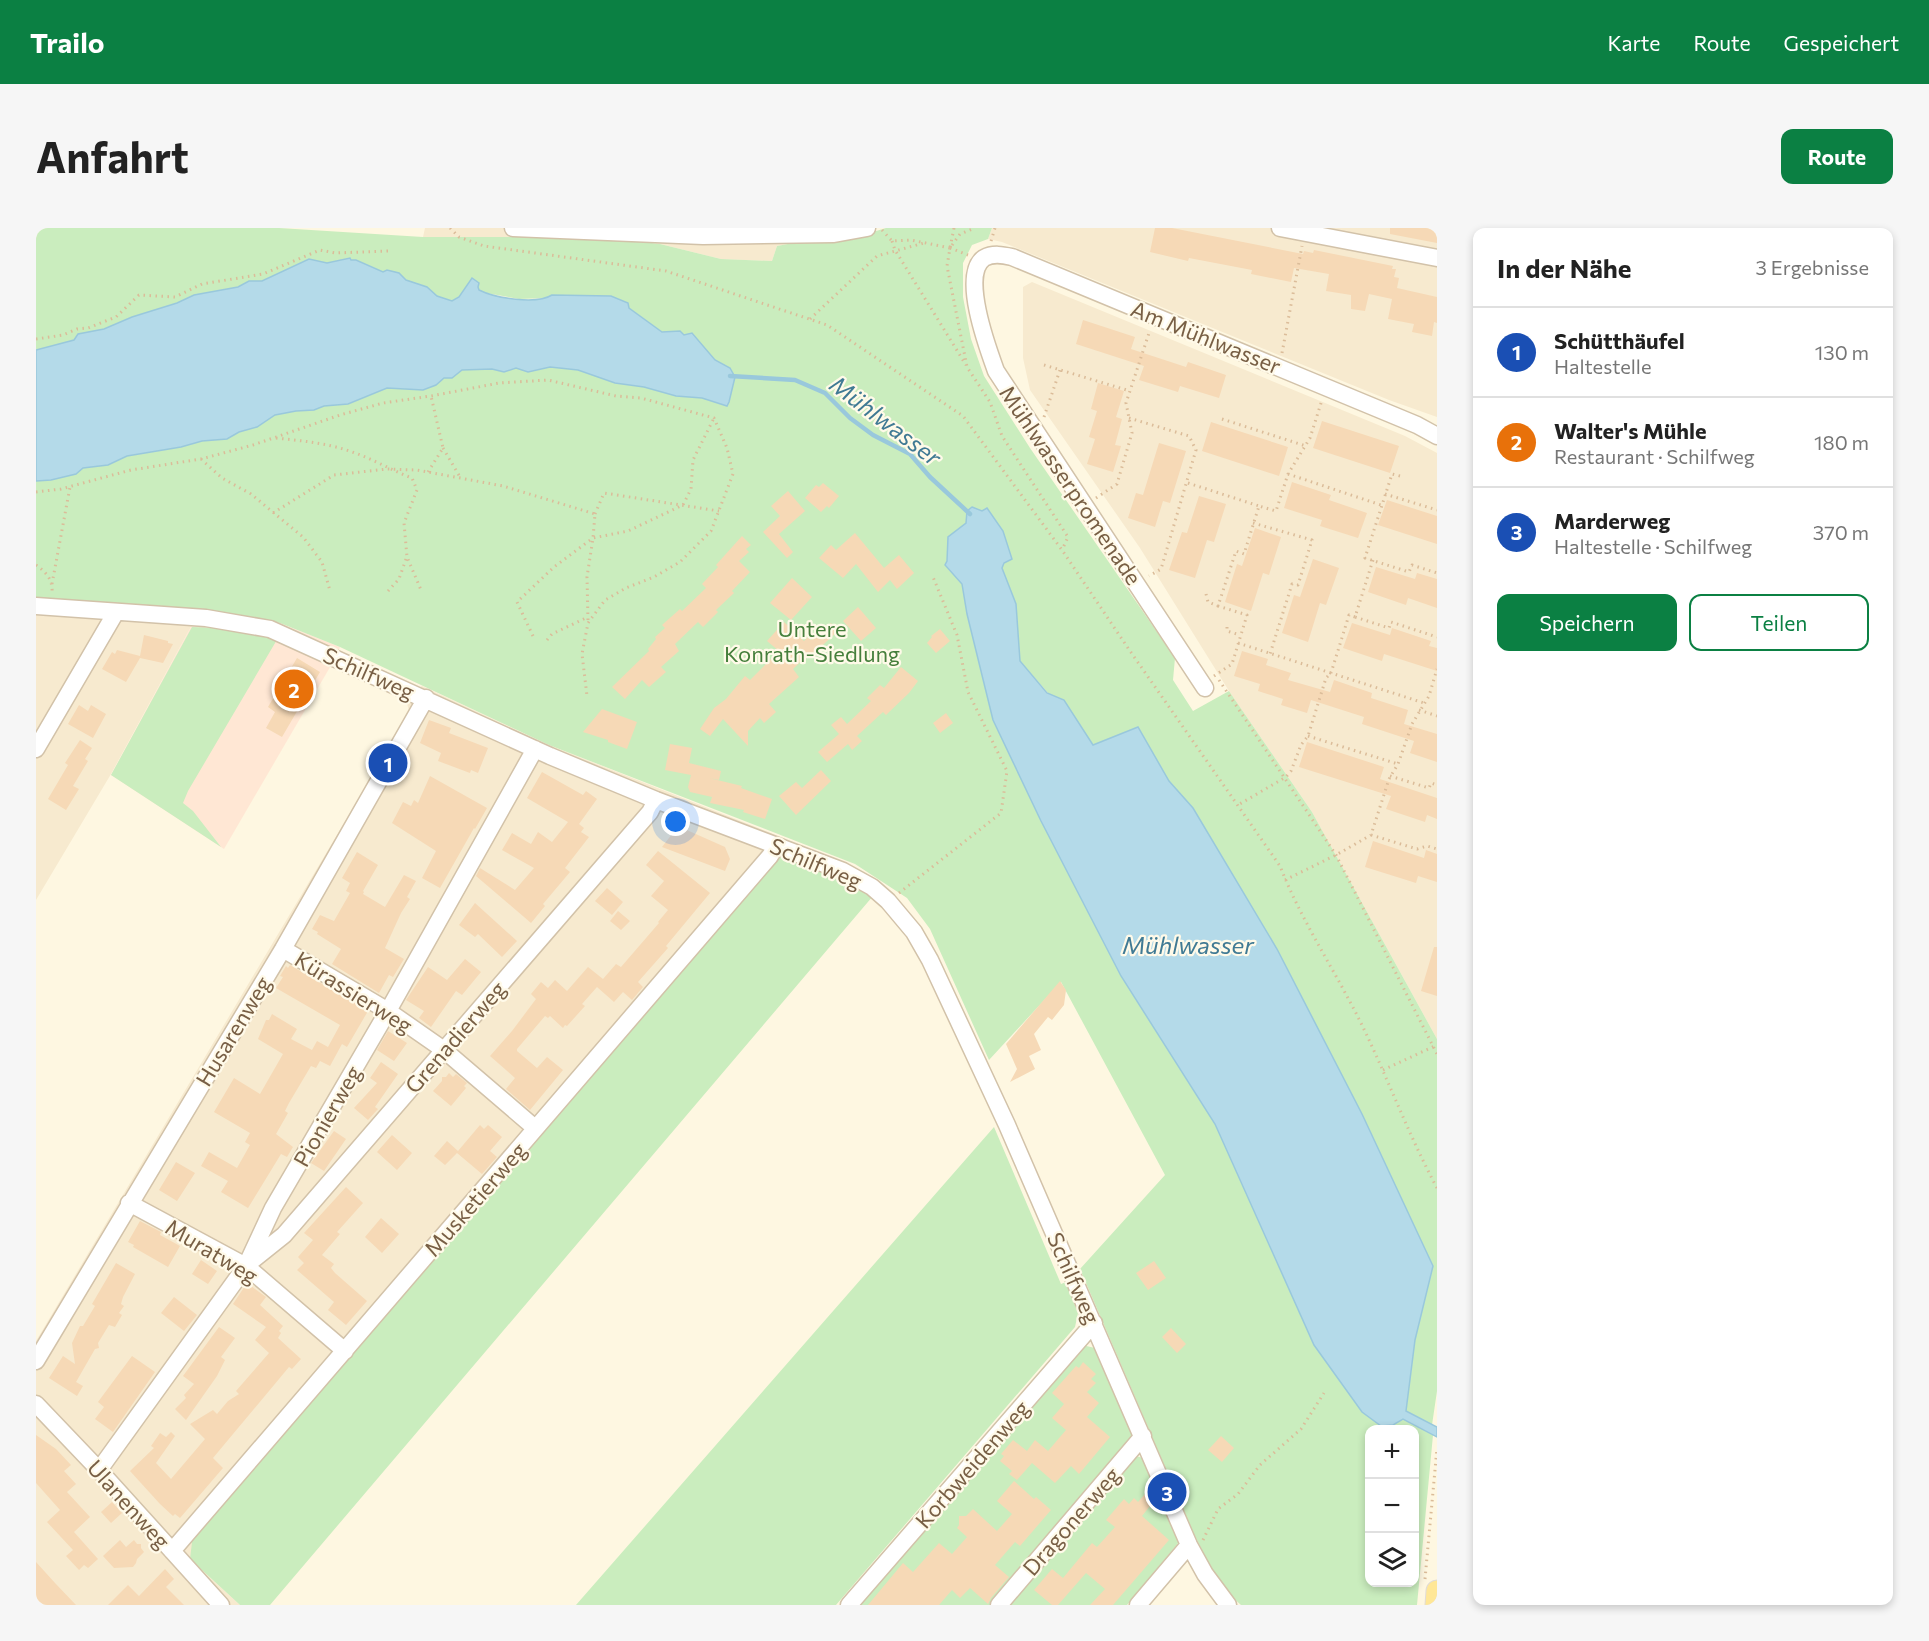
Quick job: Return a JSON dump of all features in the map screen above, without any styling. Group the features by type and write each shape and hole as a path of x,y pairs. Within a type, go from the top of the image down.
{"main road":[{"path":"1431,1588 1436,1605"}],"street":[{"path":"513,228 624,230 703,236 834,234 867,228"},
{"path":"1280,228 1437,258"},
{"name":"Am Mühlwasser","path":"976,267 991,255 1012,257 1417,425 1437,436"},
{"name":"Mühlwasserpromenade","path":"976,267 976,299 980,324 996,371 1207,682"},
{"name":"Schilfweg","path":"43,607 206,618 270,629 535,749 656,800 850,874 872,887 888,901 914,932 938,975 1007,1125 1192,1552 1218,1594 1228,1605"},
{"path":"36,749 116,612"},
{"name":"Husarenweg","path":"36,1361 283,949 426,699"},
{"name":"Pionierweg","path":"99,1470 246,1266 273,1208 388,1011 535,749"},
{"name":"Grenadierweg","path":"246,1266 284,1235 650,812 656,800"},
{"name":"Musketierweg","path":"172,1551 770,856 776,846"},
{"name":"Kürassierweg","path":"283,949 388,1011 444,1050 535,1128"},
{"name":"Muratweg","path":"129,1203 246,1266 345,1351"},
{"name":"Korbweidenweg","path":"849,1605 1094,1323"},
{"name":"Ulanenweg","path":"36,1404 221,1605"},
{"name":"Dragonerweg","path":"999,1605 1143,1436"},
{"path":"1138,1605 1192,1552"}],"path":[{"path":"450,228 459,237 484,246 666,272 827,325 963,416 1036,513 1280,866 1292,897 1347,996 1383,1070 1423,1163 1437,1188"},
{"path":"954,228 950,248 960,234 975,228"},
{"path":"892,241 895,250 967,367"},
{"path":"1282,353 1303,241"},
{"path":"810,320 877,256 926,242"},
{"path":"36,339 63,335 116,317 139,296 175,297 202,284 263,274 320,250 335,253 389,251"},
{"path":"1096,498 1117,484 1132,433 1126,403 1150,328"},
{"path":"1044,365 1130,391"},
{"path":"1044,419 1060,370"},
{"path":"36,492 70,487 131,470 201,459 383,403 499,383 548,380 616,396 641,398 714,417"},
{"path":"431,396 443,448 460,478"},
{"path":"1188,483 1276,511 1288,474 1307,446 1323,399"},
{"path":"533,636 517,602 554,567 593,538 628,531 683,505 691,489 693,460 714,417"},
{"path":"588,623 605,600 680,562 711,531 733,474 727,448 714,417"},
{"path":"1129,418 1189,436 1196,450 1161,569 1149,576"},
{"path":"1222,418 1307,446"},
{"path":"274,438 315,442 356,453 387,469 412,478 417,490 404,523 407,557 421,590"},
{"path":"428,472 443,448"},
{"path":"201,459 222,478 251,494 303,537 322,562 330,591"},
{"path":"273,513 334,475 387,469 428,472 503,486 595,514"},
{"path":"1288,474 1382,505"},
{"path":"1400,476 1392,474 1365,558 1409,572 1412,565 1437,573"},
{"path":"43,607 52,584 70,487"},
{"path":"587,696 582,654 588,623 587,577 595,514 604,493 719,511"},
{"path":"1385,494 1437,510"},
{"path":"1218,606 1236,551 1244,554 1259,506"},
{"path":"1253,523 1312,540 1298,585 1292,584 1270,654"},
{"path":"388,591 399,579 407,557"},
{"path":"1355,617 1373,560"},
{"path":"36,564 52,584"},
{"path":"888,901 1000,813 1007,771 968,692 957,635 933,577"},
{"path":"1206,594 1208,602 1247,615 1232,664 1207,682 1286,777 1336,855 1435,1046 1437,1054"},
{"path":"1238,805 1286,777 1292,771 1301,745 1308,736 1349,615 1389,628 1391,622 1437,637"},
{"path":"547,640 552,634 588,617"},
{"path":"1227,627 1227,631 1240,635"},
{"path":"1238,643 1424,703"},
{"path":"1285,880 1371,835 1390,777 1398,764 1419,710 1429,696 1437,669"},
{"path":"1419,710 1437,716"},
{"path":"1308,736 1398,764"},
{"path":"1390,777 1429,788 1431,783 1437,785"},
{"path":"1371,835 1417,849 1427,846 1437,849"},
{"path":"1383,1070 1435,1046"},
{"path":"1192,1552 1218,1509 1238,1494 1260,1465 1301,1429 1324,1393"},
{"path":"1431,1588 1437,1448"}],"shaded area":[{"path":"425,228 798,228 804,241 777,246 772,261 721,259 660,244 602,237 423,237"},
{"path":"992,228 1437,228 1437,417 1389,400 1002,242 988,239"},
{"path":"1032,282 1405,436 1437,453 1437,1039 1312,812 1229,691 1140,548 1030,390 1023,358 1023,287"},
{"path":"36,598 200,610 111,774 36,900"},
{"path":"200,610 280,623 340,647 224,849 111,775"},
{"path":"422,686 549,745 786,839 779,857 190,1559 240,1605 36,1605 36,1341 397,734 409,711 405,696"}],"green space":[{"name":"Untere Konrath-Siedlung","path":"36,228 279,228 423,237 602,237 660,244 721,259 772,261 777,246 860,236 886,228 992,228 988,239 972,245 963,263 963,297 971,339 984,376 1030,448 1175,658 1173,680 1193,711 1229,691 1312,812 1437,1039 1437,1391 1432,1425 1406,1411 1415,1340 1433,1266 1362,1114 1277,949 1193,808 1169,781 1138,727 1093,745 1064,701 1048,693 1020,661 1016,604 1002,568 1004,563 982,511 967,511 966,523 948,537 945,565 962,584 993,720 1041,821 1121,976 1215,1124 1393,1425 1365,1425 1365,1587 1419,1587 1417,1605 1241,1605 1225,1589 1213,1571 1193,1532 1080,1269 1165,1175 1061,982 989,1060 930,929 907,898 855,864 549,745 340,647 280,623 244,617 36,598 36,481 76,474 83,468 108,465 127,456 202,441 227,439 239,432 257,427 275,415 348,404 387,388 423,390 436,385 444,378 452,378 462,370 492,369 504,372 517,368 528,372 550,367 578,370 615,383 644,387 676,396 702,398 727,406 733,382 730,368 715,360 703,348 679,331 662,332 629,308 628,303 547,298 519,299 486,293 479,290 472,279 459,297 452,301 437,296 427,287 406,280 398,273 383,272 350,258 327,263 309,259 262,281 249,281 239,287 194,295 104,329 78,334 74,340 36,350"},
{"path":"192,627 221,628 278,638 183,803 193,811 221,847 111,775"},
{"path":"788,856 827,870 873,896 270,1605 240,1605 190,1559 193,1534 779,857"},
{"path":"994,1127 1061,1284 1066,1282 1078,1313 1075,1327 836,1605 576,1605"},
{"path":"1082,1345 1095,1348 1134,1437 990,1605 858,1605"},
{"path":"1403,1419 1414,1425 1393,1425"},
{"path":"1419,1428 1433,1435 1419,1584"},
{"path":"1136,1456 1143,1458 1180,1541 1127,1605 1006,1605"}],"water":[{"path":"350,258 383,272 387,270 399,273 406,280 427,287 437,296 452,301 459,297 472,278 479,283 479,290 495,296 515,299 536,300 552,295 611,296 628,303 629,308 662,332 680,331 684,335 692,333 715,360 730,368 735,377 729,402 727,406 702,398 676,396 644,387 615,383 578,370 550,367 528,372 516,368 504,372 492,369 462,370 452,378 444,378 436,385 423,390 387,388 348,404 275,415 257,427 239,432 227,439 202,441 127,456 108,465 83,468 76,474 36,481 36,350 74,340 78,334 104,329 194,295 238,287 249,281 262,281 309,259 327,263"},
{"name":"Mühlwasser","path":"972,507 982,511 987,508 1003,531 1012,559 1004,563 1002,568 1016,604 1020,661 1047,693 1064,700 1093,745 1138,727 1169,781 1193,808 1277,949 1362,1114 1433,1266 1415,1340 1406,1411 1437,1427 1437,1437 1419,1427 1419,1425 1403,1419 1393,1425 1380,1425 1362,1412 1314,1345 1215,1124 1121,976 1041,821 993,720 962,584 945,565 948,537 966,523 967,511"}],"building":[{"path":"1155,228 1172,228 1303,254 1304,251 1313,253 1314,250 1393,266 1392,269 1396,269 1394,277 1399,278 1397,288 1437,297 1437,323 1434,322 1432,336 1412,332 1414,324 1388,319 1392,299 1369,294 1365,311 1351,309 1351,295 1326,291 1329,274 1294,268 1291,282 1251,274 1252,270 1189,258 1188,261 1150,252"},
{"path":"1390,228 1437,228 1437,243 1390,234"},
{"path":"1083,320 1135,337 1131,349 1186,367 1188,362 1226,375 1219,398 1180,386 1178,392 1139,380 1144,366 1076,344"},
{"path":"1098,383 1124,391 1116,417 1122,419 1115,445 1121,446 1113,472 1087,464 1095,439 1089,437 1097,411 1091,409"},
{"path":"1322,421 1399,446 1390,473 1313,448"},
{"path":"1211,422 1288,447 1279,476 1202,451"},
{"path":"1159,443 1186,451 1170,503 1163,501 1155,527 1128,518 1136,493 1143,495"},
{"path":"1292,482 1331,495 1329,500 1367,513 1358,538 1320,526 1322,520 1284,508"},
{"path":"823,483 839,496 829,508 827,506 821,512 805,498 816,485 819,487"},
{"path":"788,491 805,511 779,534 793,552 787,558 763,532 780,516 771,506"},
{"path":"1199,496 1226,504 1214,542 1207,540 1195,578 1169,570 1182,532 1187,533"},
{"path":"1387,500 1437,516 1437,544 1378,525"},
{"path":"1255,528 1281,537 1269,575 1263,573 1251,611 1225,602 1237,564 1242,566"},
{"path":"855,533 884,568 899,555 914,573 897,589 890,580 878,592 856,564 843,578 819,558 831,545 836,550"},
{"path":"742,536 751,545 746,549 749,552 739,561 750,572 703,627 698,622 675,644 679,651 661,667 666,672 649,687 642,680 625,699 612,687 649,651 655,637 665,628 662,625 680,609 682,611 706,588 702,584"},
{"path":"1313,559 1339,568 1326,605 1320,603 1308,642 1282,633 1294,595 1300,597"},
{"path":"1376,567 1415,579 1417,573 1437,579 1437,608 1408,598 1406,605 1368,592"},
{"path":"792,578 812,597 791,620 770,603"},
{"path":"858,607 876,628 861,641 843,621"},
{"path":"784,622 804,641 808,637 811,640 831,623 838,631 793,669 799,677 769,704 776,712 764,723 760,718 748,731 748,746 723,719 710,736 700,729 714,708 726,699 745,676 750,680 779,651 767,641"},
{"path":"1352,623 1390,635 1392,628 1431,641 1429,646 1437,648 1437,671 1384,654 1382,661 1343,648"},
{"path":"940,629 950,641 936,653 927,643 931,636"},
{"path":"144,635 173,644 163,663 140,658 126,682 102,669 112,652 115,654 117,650 140,656"},
{"path":"1242,651 1268,659 1266,665 1291,673 1288,680 1330,692 1334,680 1372,693 1371,698 1408,710 1404,724 1437,734 1437,762 1410,753 1414,741 1362,724 1364,717 1311,700 1307,713 1281,705 1283,699 1258,691 1260,684 1234,676"},
{"path":"297,658 320,672 282,737 266,728 275,712 268,707"},
{"path":"901,667 918,681 909,693 886,715 883,712 857,736 862,741 852,750 848,744 827,762 818,752 839,734 831,725 841,717 847,724 871,701 867,698 880,685 884,688"},
{"path":"79,705 88,711 91,705 106,714 93,738 68,724"},
{"path":"602,709 637,722 627,749 583,732"},
{"path":"946,713 953,723 940,733 933,723"},
{"path":"429,720 451,728 449,733 488,748 478,773 471,770 470,773 438,761 441,753 420,743"},
{"path":"80,740 92,748 85,759 88,761 73,786 79,789 66,810 48,799 68,765 65,763"},
{"path":"1307,742 1384,767 1380,779 1437,798 1437,819 1427,815 1425,822 1386,809 1391,796 1299,767"},
{"path":"670,744 692,748 689,763 721,771 719,780 709,778 742,786 741,788 772,799 765,819 743,812 744,810 710,803 712,797 690,792 688,787 691,775 665,770"},
{"path":"821,770 831,781 796,815 779,796 796,782 802,788"},
{"path":"542,772 583,795 586,791 597,799 579,824 584,828 581,832 589,837 565,868 570,872 543,904 545,906 531,923 476,876 480,868 515,890 534,868 502,850 512,833 531,844 538,832 552,842 568,822 527,798"},
{"path":"430,776 487,808 440,888 422,878 436,851 392,823 403,802 411,806 414,800 418,803"},
{"path":"680,827 725,847 730,859 725,871 662,847 672,834 676,836"},
{"path":"1373,841 1424,858 1426,850 1437,854 1437,882 1418,876 1416,883 1365,867"},
{"path":"658,851 710,893 666,946 668,948 638,982 643,987 632,1000 623,992 614,1002 597,987 582,1004 585,1006 567,1026 563,1028 550,1016 548,1018 545,1016 517,1049 537,1068 547,1057 563,1070 530,1110 506,1089 515,1078 490,1056 536,999 531,994 541,982 548,988 555,980 567,991 588,967 603,979 616,964 621,967 659,923 668,910 651,896 664,881 646,865"},
{"path":"357,852 378,865 363,894 385,907 404,875 416,881 407,897 410,899 385,948 404,959 393,977 389,975 379,993 332,964 341,949 312,929 320,915 334,921 350,893 346,891 350,883 342,878"},
{"path":"607,888 623,902 612,915 595,901"},
{"path":"475,903 517,941 502,957 478,934 475,937 459,925"},
{"path":"618,911 630,921 621,930 610,921"},
{"path":"1434,947 1437,947 1437,996 1421,991"},
{"path":"465,959 481,972 462,995 456,991 431,1027 419,1018 424,1011 406,1000 428,967 447,980"},
{"path":"290,965 368,1011 347,1047 342,1044 330,1066 320,1061 316,1068 311,1066 289,1103 285,1111 288,1113 276,1134 293,1147 287,1157 281,1154 248,1208 221,1192 228,1181 201,1166 209,1152 237,1168 250,1145 245,1142 250,1133 214,1112 234,1078 260,1094 283,1054 258,1039 266,1020 269,1020 272,1014 297,1029 291,1039 312,1050 317,1041 328,1047 340,1025 276,988 283,977 280,976 286,966 288,968"},
{"path":"1060,981 1066,990 1064,1005 1052,1020 1048,1017 1034,1034 1041,1050 1029,1056 1035,1069 1010,1082 1017,1069 1006,1044"},
{"path":"388,1031 407,1043 394,1061 377,1050"},
{"path":"381,1062 398,1074 375,1107 378,1109 368,1120 354,1108 377,1083 370,1078"},
{"path":"449,1073 453,1077 456,1074 467,1083 464,1086 466,1088 451,1106 433,1091 442,1081 442,1077 446,1077"},
{"path":"480,1125 484,1129 488,1125 502,1137 490,1151 497,1157 482,1174 457,1153 445,1165 434,1156 447,1141 458,1151"},
{"path":"334,1131 346,1139 324,1171 311,1163"},
{"path":"392,1135 412,1153 397,1170 377,1152"},
{"path":"176,1162 195,1173 177,1201 159,1190"},
{"path":"346,1187 363,1203 337,1232 340,1234 322,1255 334,1264 331,1268 335,1273 367,1301 346,1325 328,1310 334,1302 297,1270 304,1263 298,1257 313,1240 304,1233"},
{"path":"381,1218 399,1234 382,1253 365,1237"},
{"path":"140,1221 161,1232 160,1235 180,1246 168,1267 128,1242"},
{"path":"201,1260 217,1271 208,1284 192,1274"},
{"path":"1154,1261 1166,1278 1148,1290 1136,1273"},
{"path":"116,1263 135,1274 123,1297 121,1304 124,1306 119,1313 122,1315 115,1327 109,1325 98,1343 99,1348 95,1349 76,1382 83,1386 77,1396 49,1378 63,1356 75,1364 72,1343 80,1326 83,1326 95,1306 92,1304"},
{"path":"247,1283 266,1297 260,1305 283,1326 278,1338 301,1359 292,1369 289,1367 213,1458 223,1468 180,1518 175,1514 173,1516 130,1471 154,1448 151,1446 160,1433 166,1437 171,1432 175,1436 156,1463 171,1479 205,1439 190,1424 213,1410 217,1414 228,1401 239,1394 236,1391 269,1353 255,1340 266,1327 233,1304"},
{"path":"174,1297 197,1315 184,1331 161,1313"},
{"path":"219,1327 235,1338 221,1357 225,1360 217,1376 186,1420 175,1409 186,1398 184,1395 194,1384 183,1376"},
{"path":"1171,1328 1186,1344 1177,1353 1162,1337"},
{"path":"132,1356 155,1372 113,1432 95,1419 104,1407 98,1402"},
{"path":"1083,1362 1096,1374 1091,1379 1096,1383 1087,1392 1099,1403 1087,1417 1110,1437 1079,1474 1071,1466 1055,1483 1032,1463 1017,1480 1009,1474 1012,1471 1000,1461 1004,1456 1001,1454 1013,1440 1027,1451 1035,1440 1048,1451 1066,1430 1052,1418 1064,1404 1052,1393 1076,1366 1079,1368"},
{"path":"36,1435 56,1449 71,1465 64,1471 76,1484 67,1492 90,1517 74,1532 98,1559 88,1568 84,1565 79,1570 66,1556 73,1550 47,1522 60,1510 36,1483"},
{"path":"1221,1436 1234,1448 1222,1462 1208,1450"},
{"path":"1014,1481 1034,1499 1036,1497 1051,1510 1020,1546 1015,1542 995,1565 1009,1577 988,1604 970,1588 960,1598 952,1590 939,1605 868,1605 903,1563 913,1572 939,1543 952,1554 967,1537 957,1528 959,1516 966,1516 973,1509 997,1531 1012,1514 997,1501"},
{"path":"1145,1494 1154,1501 1142,1516 1169,1540 1113,1605 1090,1605 1105,1589 1086,1573 1058,1605 1052,1605 1034,1590 1052,1569 1063,1578 1092,1543 1097,1547 1115,1527 1106,1520 1124,1499 1129,1504 1134,1498 1138,1502"},
{"path":"112,1502 122,1513 111,1523 101,1512"},
{"path":"120,1540 126,1547 134,1540 137,1544 141,1544 144,1552 133,1567 114,1568 103,1556"},
{"path":"36,1562 76,1605 41,1605 36,1599"},
{"path":"165,1569 174,1579 166,1587 184,1605 108,1605 128,1585 139,1596"}],"waterway":[{"name":"Mühlwasser","path":"730,376 795,380 825,393 850,418 873,435 910,454 930,477 970,514"}],"place":[{"name":"Walter's Mühle","path":"294,689"},
{"name":"Schütthäufel","path":"388,763"},
{"name":"Marderweg","path":"1167,1492"}]}
